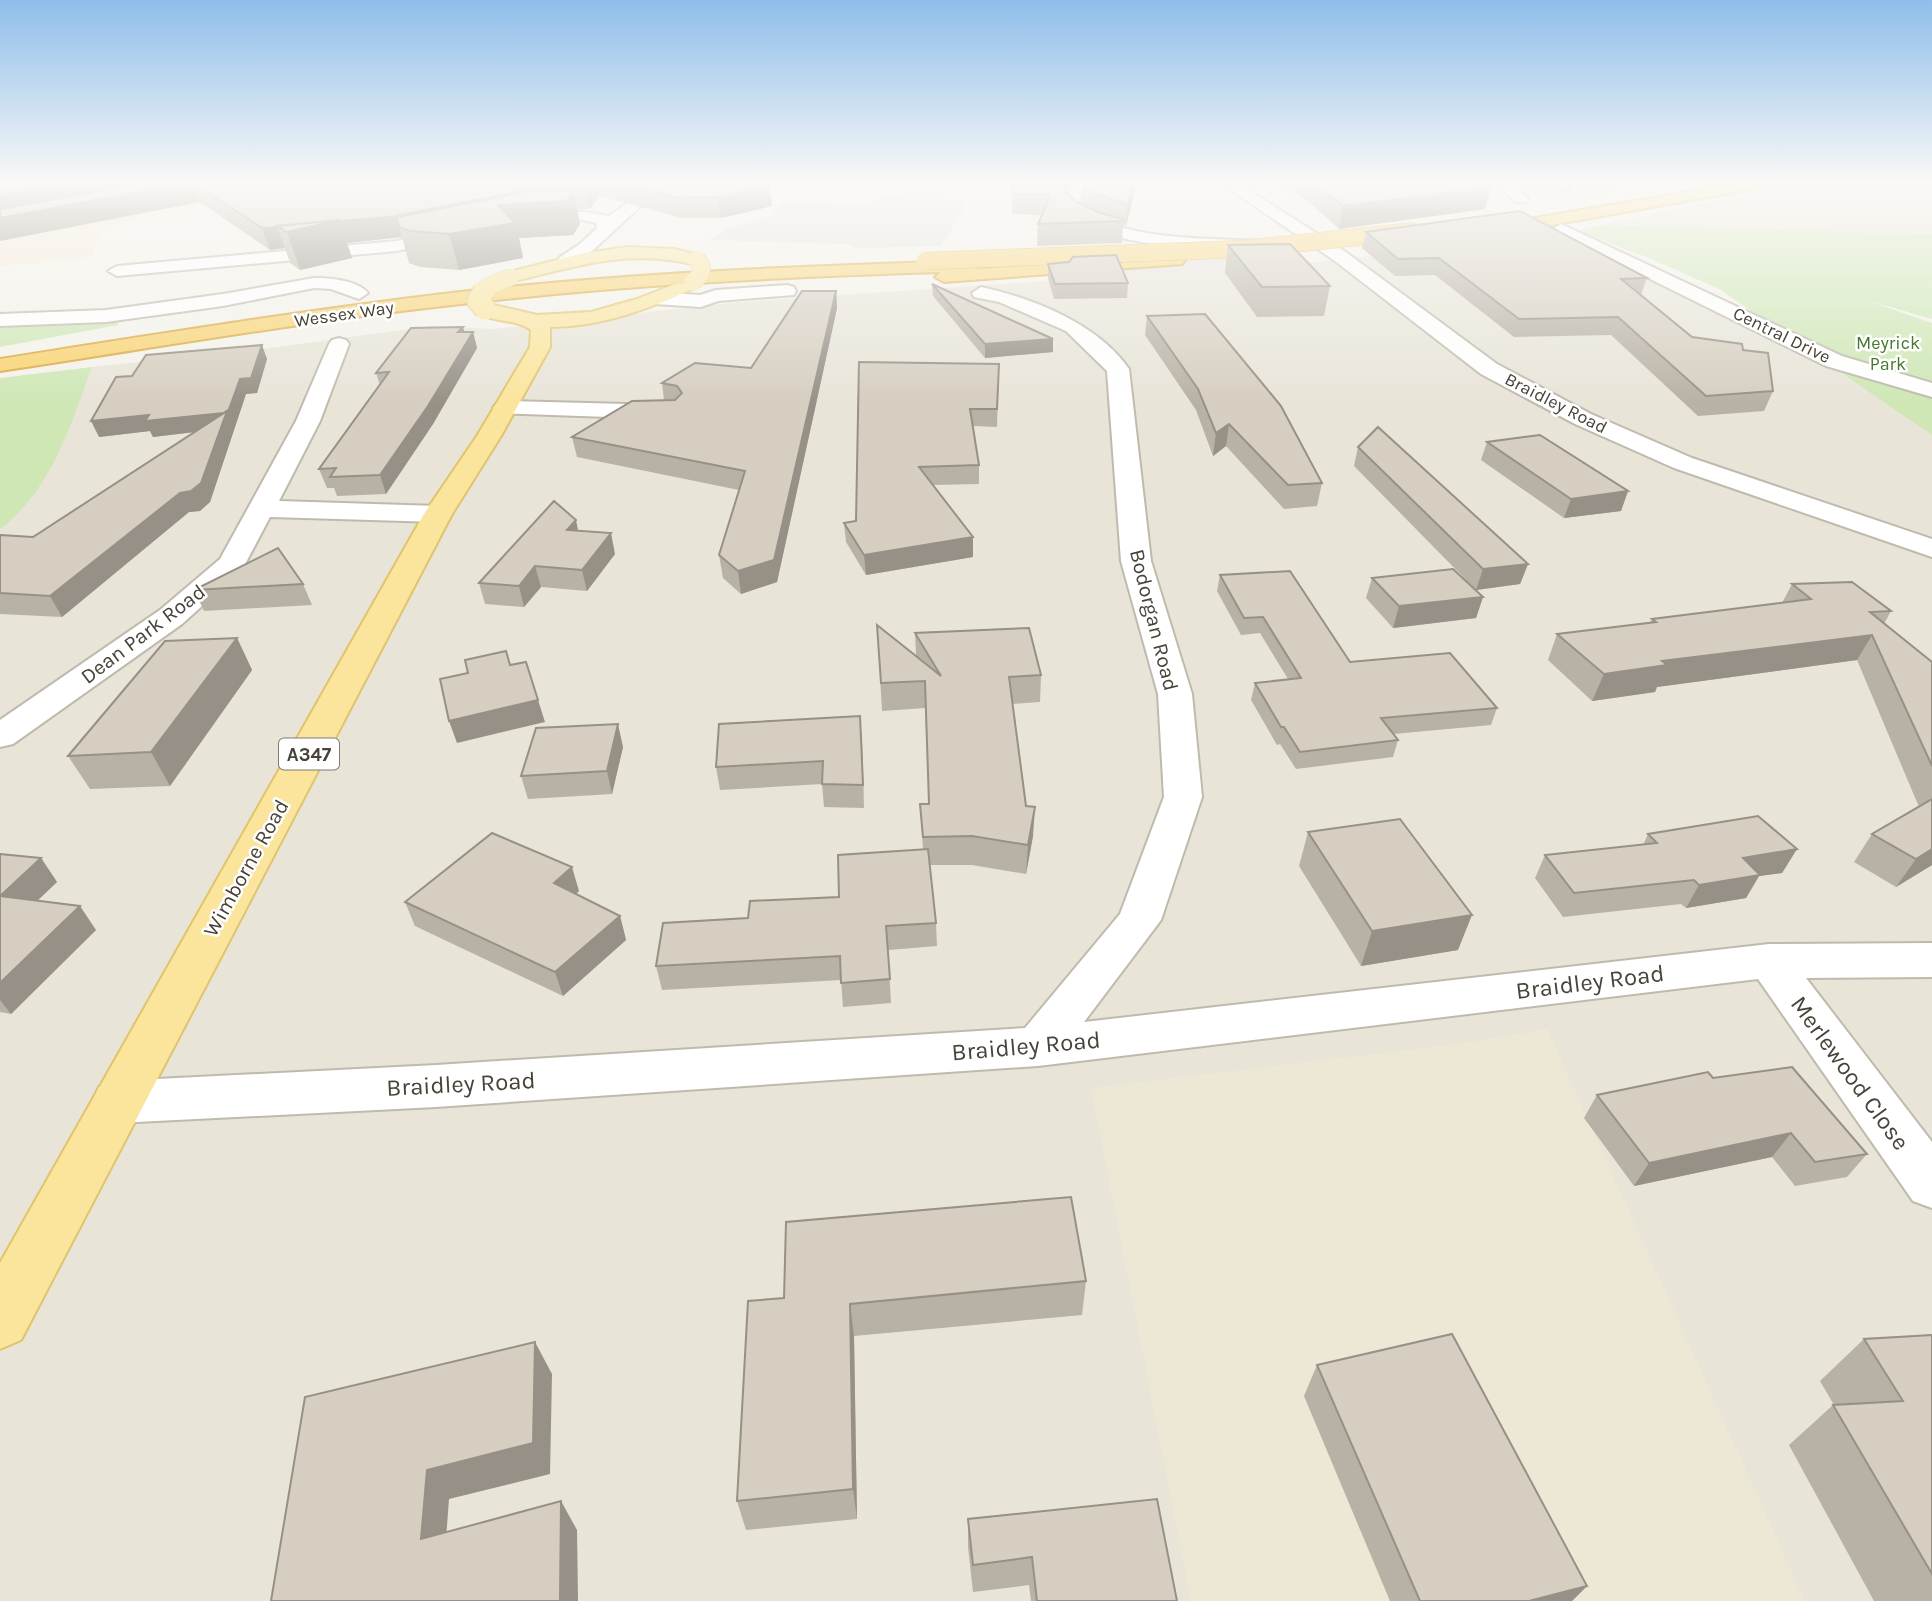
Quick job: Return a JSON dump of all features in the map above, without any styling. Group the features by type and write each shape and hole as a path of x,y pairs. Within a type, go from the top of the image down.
{"highway":[{"path":"686,286 926,265 1122,256"},
{"path":"692,258 926,265 1176,261 1251,256"},
{"name":"Wessex Way","path":"0,355 500,287 672,272 926,265"},
{"name":"Wessex Way","path":"0,365 379,309 516,292 691,278 926,265"},
{"path":"474,278 535,270"},
{"path":"0,355 240,310 448,281"},
{"path":"0,372 397,318 492,313"}],"main road":[{"path":"592,256 492,284 481,293 478,301 492,313 532,321 565,321 604,316"},
{"path":"532,321 541,329 540,346 604,316 686,286 702,267 692,258 678,256"},
{"name":"Wimborne Road","path":"0,1320 438,514 505,408 540,346"}],"street":[{"path":"117,271 301,256"},
{"path":"333,284 381,256"},
{"path":"566,261 575,256"},
{"name":"Braidley Road","path":"1338,256 1489,369 1583,419 1683,463 1930,550"},
{"name":"Central Drive","path":"1616,256 1834,361 1932,390"},
{"path":"0,320 106,316 223,300 288,286 333,284 359,293"},
{"path":"654,298 701,302 716,296 787,290"},
{"name":"Bodorgan Road","path":"1002,294 1073,327 1118,369 1136,561 1175,694 1183,797 1139,920 1038,1047"},
{"name":"Dean Park Road","path":"0,736 171,617 232,564 307,421 339,344"},
{"path":"505,408 670,412"},
{"path":"262,509 438,514"},
{"name":"Braidley Road","path":"117,1102 436,1086 1038,1047 1769,961 1932,960"},
{"name":"Merlewood Close","path":"1769,961 1932,1184"}],"shaded area":[{"path":"0,256 92,256 92,257 0,266"},
{"path":"1158,256 1241,256 1280,265 1079,278"},
{"path":"1370,256 1609,256 1822,362 1932,428 1932,1601 0,1601 0,529 75,412 92,367 270,348 431,326 494,329 739,302 1319,262"},
{"path":"1547,1029 1805,1601 1191,1601 1091,1088 1464,1043"}],"green space":[{"name":"Meyrick Park","path":"1643,256 1932,256 1932,319 1863,299 1932,323 1932,435 1719,289"},
{"path":"119,319 118,325 0,347 0,324"},
{"path":"92,367 67,433 46,476 33,496 0,529 0,378"}],"building":[{"path":"1116,256 1128,283 1055,284 1048,264 1069,262 1073,257"},
{"path":"1237,256 1301,256 1330,286 1262,287"},
{"path":"1394,256 1605,256 1647,278 1621,279 1692,337 1742,344 1743,350 1768,353 1773,391 1706,396 1618,317 1519,319 1439,258 1398,259"},
{"path":"932,284 1053,339 985,344"},
{"path":"802,291 836,291 774,560 738,571 719,555 745,471 572,437 632,401 675,400 682,393 677,386 662,383 695,363 751,368"},
{"path":"1205,314 1281,406 1322,483 1288,485 1229,424 1216,433 1198,389 1147,316"},
{"path":"463,327 458,332 473,332 428,406 380,475 330,477 336,468 319,469 389,372 376,373 411,328"},
{"path":"262,345 251,378 240,379 228,412 145,421 149,415 91,421 116,377 132,376 146,355"},
{"path":"859,362 999,364 997,409 970,409 979,465 919,467 973,537 864,555 844,523 856,521"},
{"path":"227,411 201,483 191,491 180,493 50,596 0,593 0,535 33,537"},
{"path":"1378,427 1528,564 1483,569 1358,447"},
{"path":"1540,435 1628,491 1571,499 1487,442"},
{"path":"554,501 576,520 567,530 611,533 582,570 535,566 519,586 479,583"},
{"path":"278,548 303,584 194,590"},
{"path":"1453,569 1483,597 1399,606 1372,578"},
{"path":"1290,571 1350,662 1450,653 1497,708 1381,718 1398,740 1300,752 1284,727 1281,727 1255,683 1301,678 1263,617 1244,618 1220,575"},
{"path":"1852,582 1891,611 1870,612 1932,662 1932,766 1872,635 1662,661 1667,665 1604,674 1557,634 1811,599 1792,584"},
{"path":"877,625 941,676 915,633 1029,628 1041,675 1009,677 1026,806 1035,807 1028,845 972,836 923,837 920,804 929,804 925,681 881,683"},
{"path":"237,638 151,752 68,756 165,641"},
{"path":"506,651 510,665 526,662 538,700 449,721 440,679 468,673 465,660"},
{"path":"860,716 863,785 822,784 823,761 716,767 719,724"},
{"path":"618,724 607,771 521,776 536,728"},
{"path":"1932,799 1932,849 1916,859 1872,834"},
{"path":"1758,816 1797,849 1743,858 1760,875 1699,885 1694,880 1574,893 1545,855 1657,843 1648,834"},
{"path":"1400,819 1472,915 1372,931 1308,832"},
{"path":"492,833 572,867 554,883 620,916 555,972 405,902"},
{"path":"928,849 936,923 886,926 890,979 841,983 840,956 656,966 663,923 748,918 750,901 839,897 838,855"},
{"path":"0,854 41,858 0,896"},
{"path":"0,896 80,906 0,983"},
{"path":"1792,1067 1867,1154 1815,1162 1791,1133 1649,1163 1597,1095 1708,1072 1713,1078"},
{"path":"1071,1197 1086,1281 850,1304 853,1489 737,1501 748,1301 784,1298 786,1222"},
{"path":"1452,1334 1587,1586 1529,1601 1420,1601 1317,1365"},
{"path":"1932,1335 1932,1574 1833,1405 1903,1401 1864,1339"},
{"path":"535,1342 533,1443 427,1470 421,1539 561,1501 560,1601 271,1601 305,1397"},
{"path":"1157,1499 1177,1601 1037,1601 1032,1557 973,1565 968,1519"}]}
